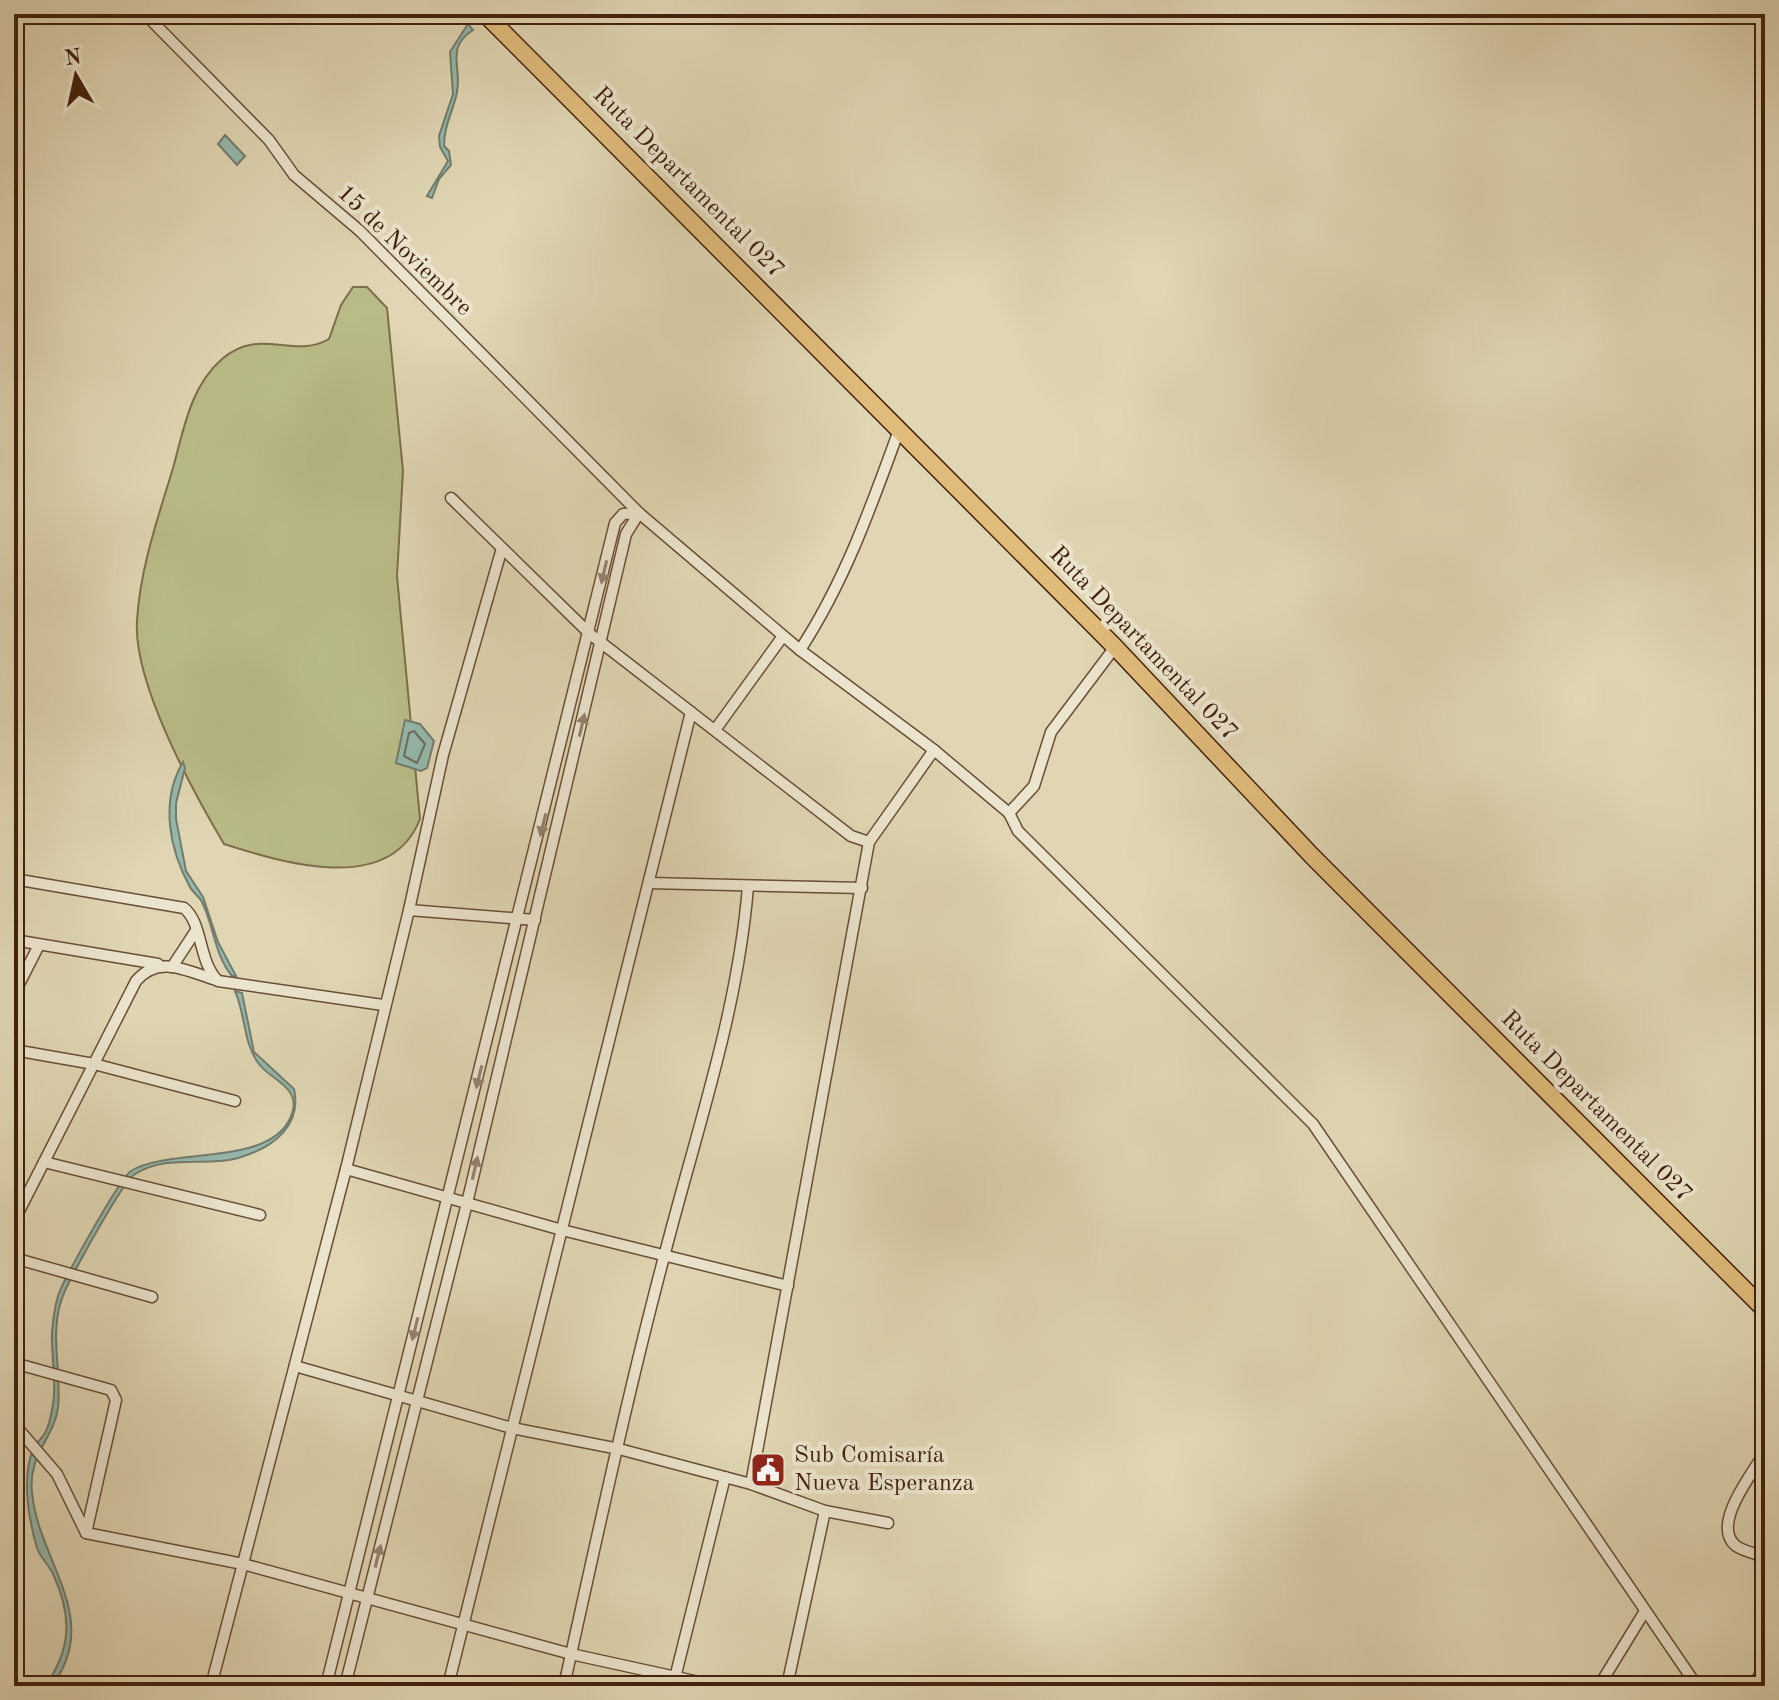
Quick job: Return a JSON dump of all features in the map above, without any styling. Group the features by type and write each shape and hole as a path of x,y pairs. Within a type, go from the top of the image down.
{"main road":[{"name":"Ruta Departamental 027","path":"485,14 1115,647 1313,857 1764,1306"}],"street":[{"name":"15 de Noviembre","path":"145,14 269,140 294,175 360,231 639,513 800,650 934,750 1009,813 1018,831 1313,1124 1697,1686"},
{"path":"800,650 830,605 899,430"},
{"path":"451,498 590,634 851,836 869,842"},
{"path":"326,1686 520,917 615,523 623,514 639,513"},
{"path":"345,1686 467,1203 626,534 639,513"},
{"path":"211,1686 346,1169 443,755 502,548"},
{"path":"715,730 783,636"},
{"path":"1009,813 1034,786 1051,732 1115,647"},
{"path":"448,1686 691,712"},
{"path":"751,1484 869,842 934,750"},
{"path":"14,879 184,908 193,919 210,972 218,981"},
{"path":"649,883 862,888"},
{"path":"564,1686 664,1255 722,1045 743,944 748,886"},
{"path":"409,910 535,920"},
{"path":"172,967 195,932"},
{"path":"14,940 159,964 218,981 383,1005"},
{"path":"14,994 39,945"},
{"path":"14,1221 136,981 146,970 159,964"},
{"path":"14,1050 94,1064 235,1101"},
{"path":"44,1162 260,1215"},
{"path":"346,1169 562,1230 788,1286"},
{"path":"14,1258 152,1297"},
{"path":"14,1363 111,1390 116,1400 86,1533"},
{"path":"295,1366 512,1428 619,1449 751,1484 825,1511 888,1523"},
{"path":"14,1424 57,1474 86,1533"},
{"path":"1765,1452 1727,1515 1727,1533 1736,1546 1765,1557"},
{"path":"674,1681 725,1477"},
{"path":"787,1686 825,1511"},
{"path":"86,1533 243,1564 674,1681 717,1686"},
{"path":"1599,1686 1645,1611"},
{"path":"1753,1686 1765,1666"}],"green space":[{"path":"353,287 367,287 387,308 403,471 397,576 420,819 405,843 385,858 361,866 333,868 276,859 224,844 181,766 154,704 138,646 137,621 150,543 185,424 202,382 222,359 250,345 316,345 329,339 341,305"}],"water":[{"path":"468,24 473,30 464,37 457,51 457,92 444,138 451,165 439,179 432,198 427,196 448,161 440,147 439,136 453,94 450,52"},
{"path":"225,135 245,156 237,165 218,144"},
{"path":"405,720 420,724 434,741 427,768 421,771 396,763"},
{"path":"183,762 185,768 176,803 176,819 186,871 203,897 218,942 236,976 232,976 221,959 206,911 191,889 172,841 171,793"},
{"path":"235,991 242,993 254,1052 294,1089 294,1113 283,1133 253,1153 229,1160 161,1164 135,1174 109,1210 64,1293 56,1336 58,1408 56,1419 37,1457 32,1492 37,1518 70,1613 71,1636 66,1661 52,1686 45,1686 60,1659 66,1618 53,1574 37,1548 29,1513 27,1475 33,1449 46,1430 53,1407 52,1332 57,1300 92,1230 131,1171 171,1159 246,1149 267,1141 284,1129 293,1110 291,1095 254,1056"}],"place":[{"name":"Sub Comisaría Nueva Esperanza","path":"768,1470"}]}
